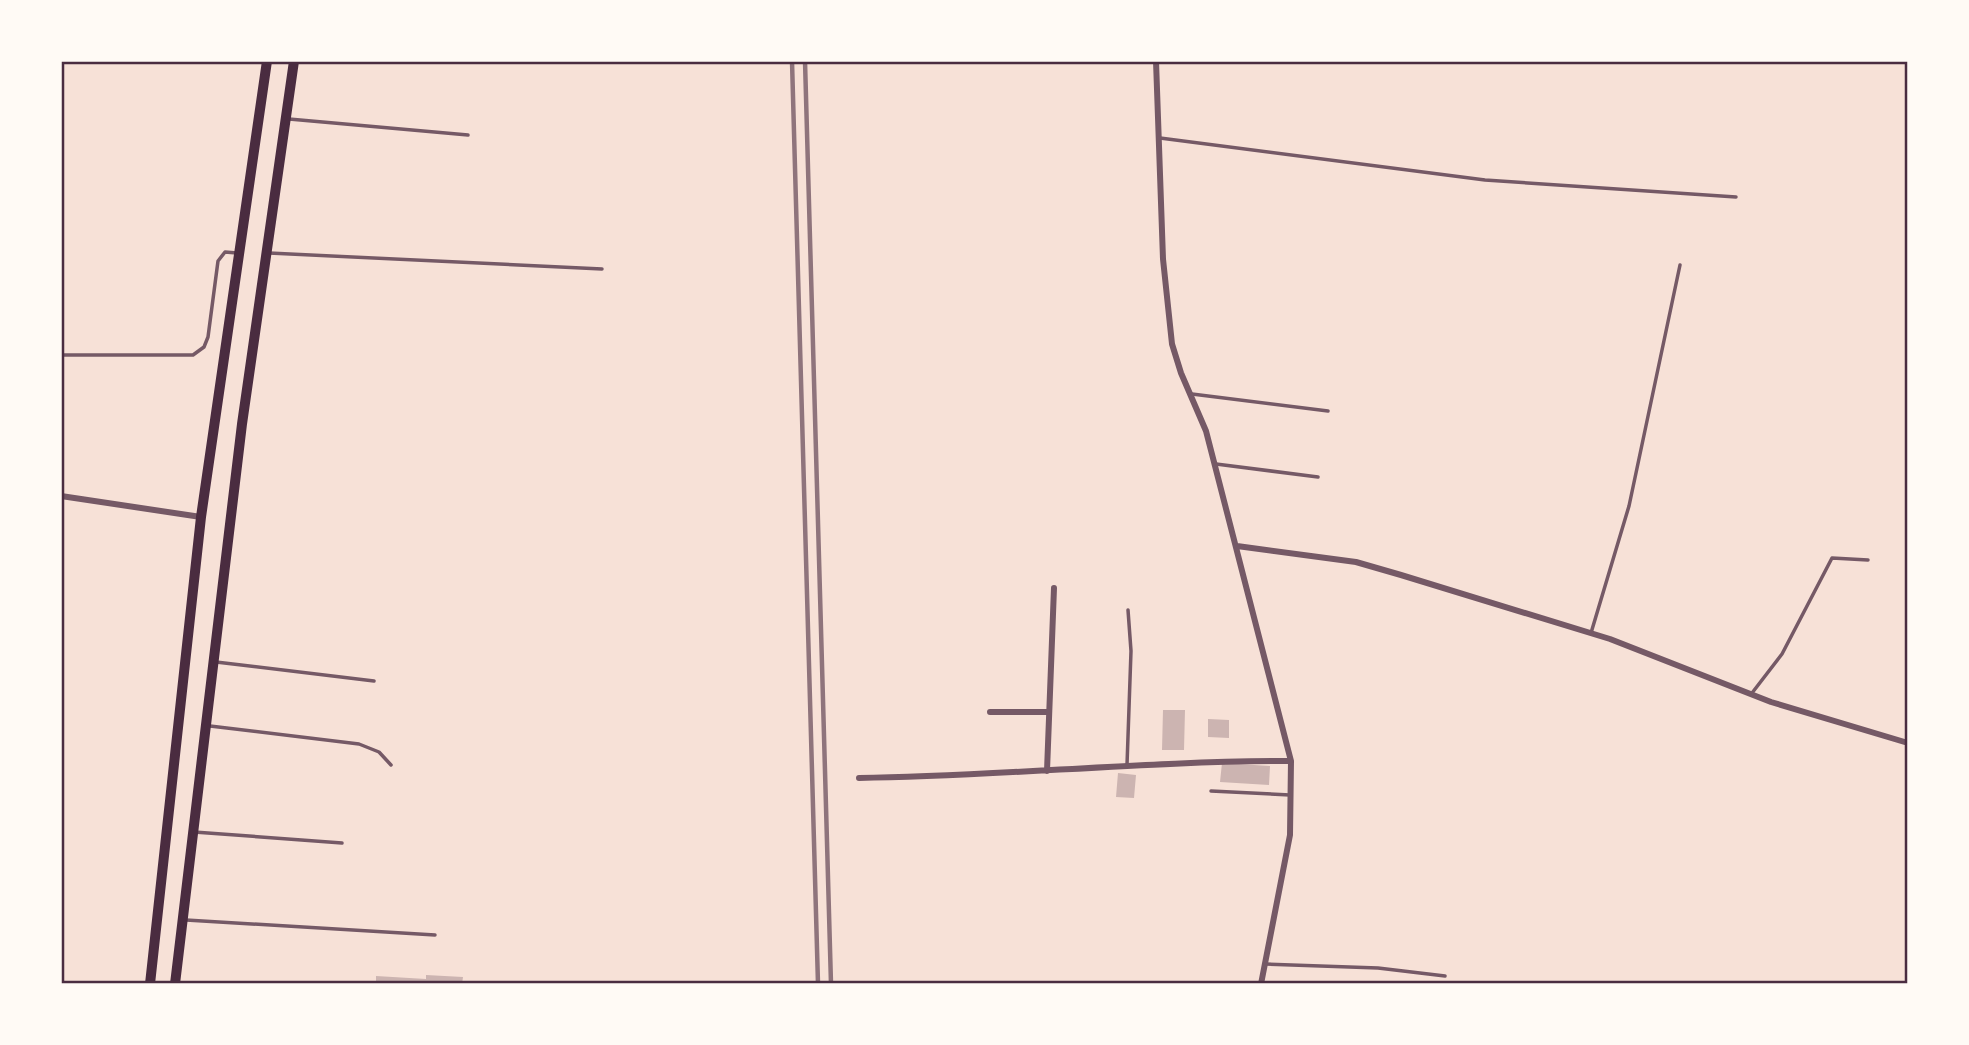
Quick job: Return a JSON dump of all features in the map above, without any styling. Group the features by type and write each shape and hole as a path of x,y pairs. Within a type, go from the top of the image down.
{"highway":[{"path":"149,984 202,513 267,61"},
{"path":"175,984 242,424 294,61"}],"street":[{"path":"1156,61 1163,259 1172,344 1215,464 1292,761 1290,835 1261,984"},
{"path":"61,496 202,513"},
{"path":"1237,546 1356,562 1591,633 1751,694 1908,743"},
{"path":"1047,771 1054,588"},
{"path":"990,712 1049,712"},
{"path":"859,778 1212,761 1292,761"}],"lane":[{"path":"285,119 468,135"},
{"path":"1158,138 1485,180 1736,197"},
{"path":"61,355 193,355 204,347 208,337 218,261 225,252 239,253"},
{"path":"266,253 603,269"},
{"path":"1591,633 1629,506 1680,265"},
{"path":"1192,394 1328,411"},
{"path":"1215,464 1318,477"},
{"path":"1751,694 1782,654 1832,558 1868,560"},
{"path":"1127,767 1132,651 1128,610"},
{"path":"213,662 374,681"},
{"path":"206,725 359,744 379,752 391,765"},
{"path":"1211,791 1292,795"},
{"path":"193,832 342,843"},
{"path":"183,920 435,935"},
{"path":"1265,964 1310,968 1378,968 1446,976"}],"building":[{"path":"1163,710 1185,710 1184,750 1162,750"},
{"path":"1208,719 1229,720 1229,738 1208,737"},
{"path":"1222,763 1270,766 1269,785 1220,782"},
{"path":"1118,773 1136,775 1134,798 1116,797"},
{"path":"426,975 463,977 462,984 376,984 376,976 426,979"}],"railway":[{"path":"792,61 818,984"},
{"path":"805,61 831,984"}]}
